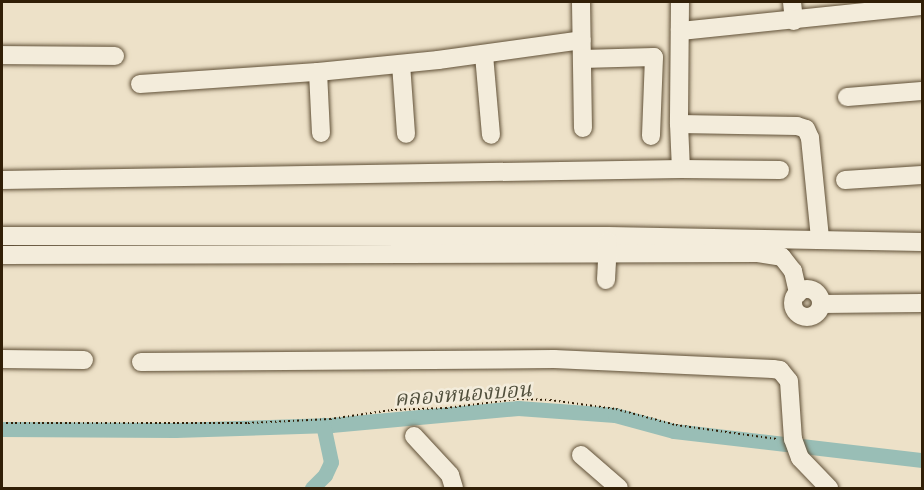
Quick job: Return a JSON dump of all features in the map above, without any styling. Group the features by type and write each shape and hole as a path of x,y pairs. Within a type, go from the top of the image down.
{"street":[{"path":"581,2 583,128"},
{"path":"680,2 681,170"},
{"path":"792,2 794,21"},
{"path":"680,32 922,6"},
{"path":"140,84 401,64 484,55 582,40"},
{"path":"2,55 115,56"},
{"path":"484,55 491,135"},
{"path":"582,59 654,57 651,136"},
{"path":"401,64 406,134"},
{"path":"318,72 321,133"},
{"path":"847,97 922,91"},
{"path":"679,124 797,126 806,129 810,138 820,239"},
{"path":"2,180 780,170"},
{"path":"845,180 922,175"},
{"path":"2,236 608,245 758,253 782,257 793,271 798,292 807,289 815,292 821,304 922,303"},
{"path":"2,255 608,245 820,239 922,242"},
{"path":"606,280 608,245"},
{"path":"2,359 84,360"},
{"path":"141,362 554,359 780,370 789,381 788,439 800,458 829,489"},
{"path":"414,436 450,475 454,489"},
{"path":"581,455 619,489"}],"path":[{"path":"2,423 272,422 330,419 391,410 446,408 518,399 616,409 676,425 788,439"}],"waterway":[{"name":"คลองหนองบอน","path":"2,429 175,430 331,425 518,408 615,415 674,431 922,460"},
{"path":"312,488 325,475 331,462 323,425"}]}
